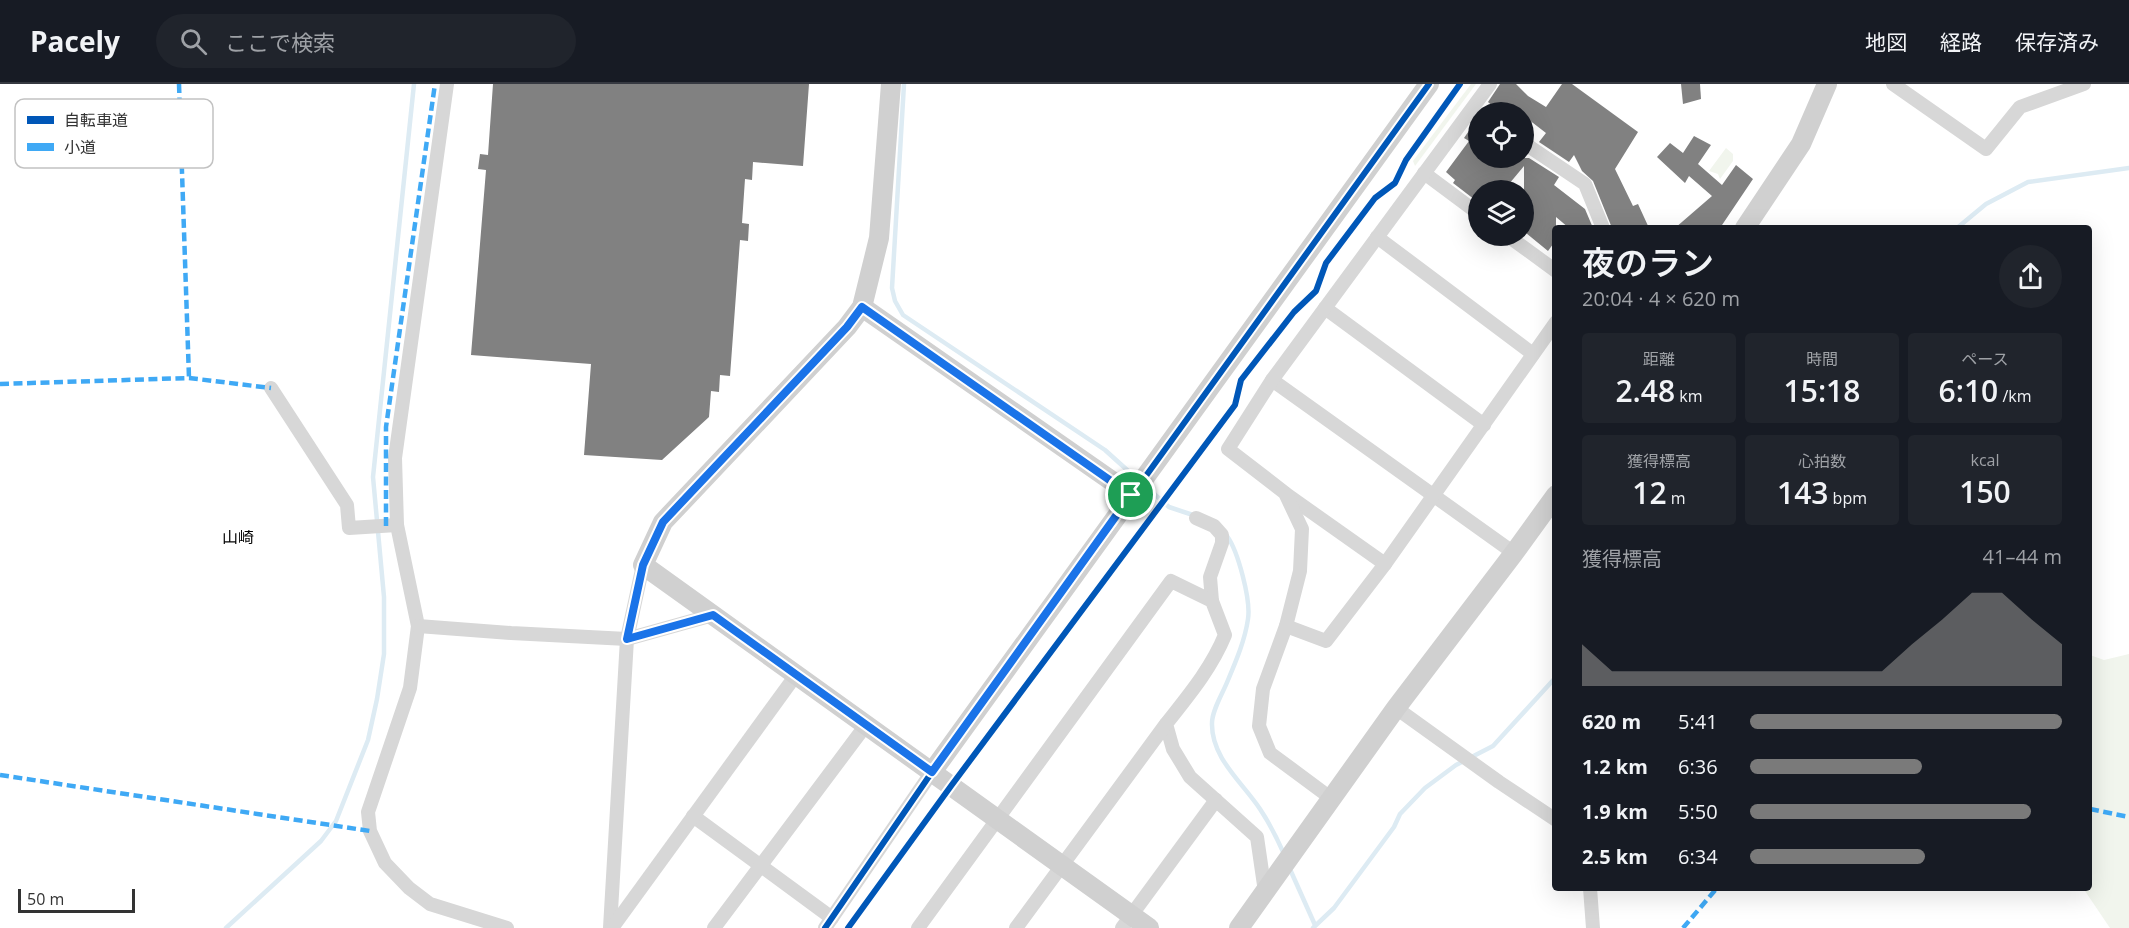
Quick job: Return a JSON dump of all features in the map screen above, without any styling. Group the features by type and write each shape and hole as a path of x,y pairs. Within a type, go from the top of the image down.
{"street":[{"path":"447,84 395,458 397,525 418,626 410,688 374,788 368,812 370,831 385,863 409,888 430,904 507,928"},
{"path":"611,928 627,639 643,565 663,522 847,327 862,307 879,238 891,84"},
{"path":"693,816 828,923 932,772 1429,84"},
{"path":"1480,102 1490,84"},
{"path":"1747,225 1800,144 1827,84"},
{"path":"1893,84 1986,149 2020,107 2085,84"},
{"path":"1384,564 1284,493 1228,449 1272,380 1424,174 1468,120"},
{"path":"1534,150 1585,184 1602,225"},
{"path":"1424,174 1468,206"},
{"path":"1377,237 1533,354"},
{"path":"1522,246 1552,268"},
{"path":"862,307 1131,495"},
{"path":"1325,308 1484,425"},
{"path":"1286,626 1326,641 1384,564 1552,328"},
{"path":"1272,380 1514,553"},
{"path":"271,388 347,505 349,528 397,525"},
{"path":"1284,493 1302,529 1300,571 1286,626 1263,689 1259,726 1270,753 1332,799"},
{"path":"1239,928 1396,708 1552,501"},
{"path":"1016,928 1217,654 1225,635 1212,601 1210,577 1222,543 1222,535 1214,526 1196,518"},
{"path":"643,565 1061,865 1127,922 1149,928"},
{"path":"918,928 1171,581 1212,601"},
{"path":"418,626 627,639 713,615"},
{"path":"611,928 796,675"},
{"path":"1396,708 1552,817"},
{"path":"1166,724 1173,749 1190,777 1257,837 1265,892"},
{"path":"714,928 866,725"},
{"path":"1127,922 1216,800"},
{"path":"1590,891 1593,928"}],"shaded area":[{"path":"1471,84 1476,84 1415,166 1413,161"},
{"path":"1726,148 1733,154 1733,161 1720,179 1718,174 1709,171"},
{"path":"2129,654 2129,928 2110,928 2085,891 2092,891 2092,656 2104,660"}],"building":[{"path":"493,84 809,84 803,166 753,162 752,180 745,179 742,223 749,224 748,241 740,240 730,376 720,375 719,392 711,391 709,417 662,460 584,455 591,364 471,355 486,170 478,169 480,154 488,155"},
{"path":"1500,84 1516,84 1528,96 1546,107 1562,84 1572,84 1638,132 1615,169 1633,206 1638,204 1648,225 1611,225 1593,181 1582,171 1574,155 1569,162 1539,142 1546,133 1534,124 1534,102 1488,102"},
{"path":"1681,84 1700,84 1701,99 1683,104"},
{"path":"1694,136 1711,145 1698,164 1722,185 1736,165 1753,179 1722,225 1678,225 1712,196 1689,176 1685,183 1657,157 1670,143 1683,153"},
{"path":"1468,142 1468,168 1522,168 1512,180 1468,180 1468,195 1453,183 1455,180 1446,172"},
{"path":"1534,161 1559,177 1554,185 1585,209 1592,225 1565,225 1556,217 1556,225 1552,225 1552,246 1548,251 1534,240 1534,180 1524,180 1524,168 1534,168"}],"waterway":[{"path":"226,928 321,841 336,821 368,740 384,654 384,597 373,477 414,84"},
{"path":"904,84 892,288 895,301 903,315 1105,450 1136,478"},
{"path":"1961,225 1986,204 2028,182 2129,168"},
{"path":"1145,486 1169,507 1196,516"},
{"path":"1227,536 1243,576 1248,600 1248,619 1240,650 1214,713 1213,736 1222,759 1260,809 1284,854"},
{"path":"1313,928 1334,908 1394,827 1400,814 1425,788 1456,765 1493,746 1552,681"},
{"path":"1289,867 1315,925"}],"marked path":[{"path":"179,84 180,99"},
{"path":"386,526 386,427 435,84"},
{"path":"182,168 189,378"},
{"path":"0,384 189,378 271,388"},
{"path":"0,775 370,831"},
{"path":"2092,809 2129,817"},
{"path":"1683,928 1714,891"}],"cycle path":[{"path":"825,928 932,772 1429,84"},
{"path":"848,928 1235,405 1241,380 1294,312 1316,291 1326,263 1375,198 1395,183 1406,160 1460,84"}],"district":[{"name":"山崎","path":"238,537"}],"route":[{"path":"862,307 1131,495 932,772 713,615 627,639 643,565 663,522 847,327 862,307"}]}
